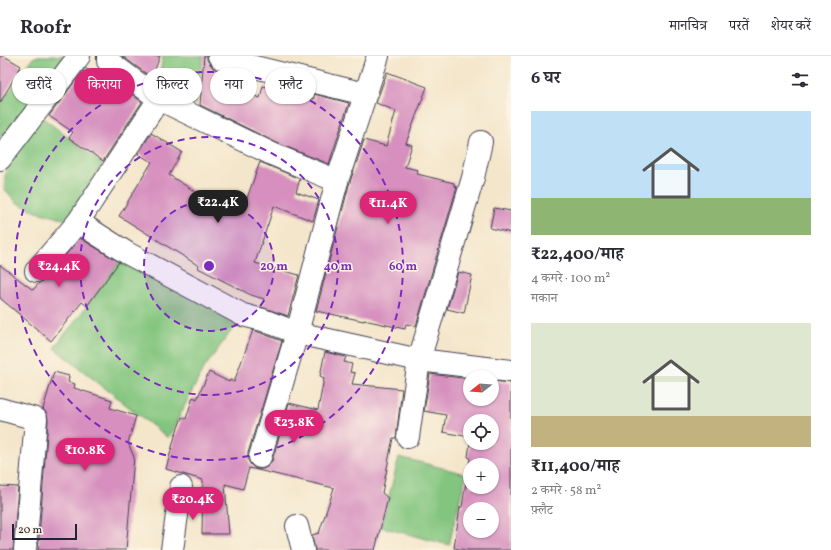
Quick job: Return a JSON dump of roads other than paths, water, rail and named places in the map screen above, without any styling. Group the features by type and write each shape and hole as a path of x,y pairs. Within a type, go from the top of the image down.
{"street":[{"path":"76,56 108,59 143,86"},
{"path":"0,159 79,56"},
{"path":"219,56 222,59 365,94"},
{"path":"260,457 297,333 337,181 378,56"},
{"path":"36,271 78,222 156,104"},
{"path":"169,104 272,154 337,181"},
{"path":"408,437 419,360 474,178 481,142"},
{"path":"78,222 127,253 243,315 262,320 297,333 419,360 511,371"},
{"path":"0,409 36,419 26,550"},
{"path":"172,550 181,487"},
{"path":"297,526 303,550"}]}
